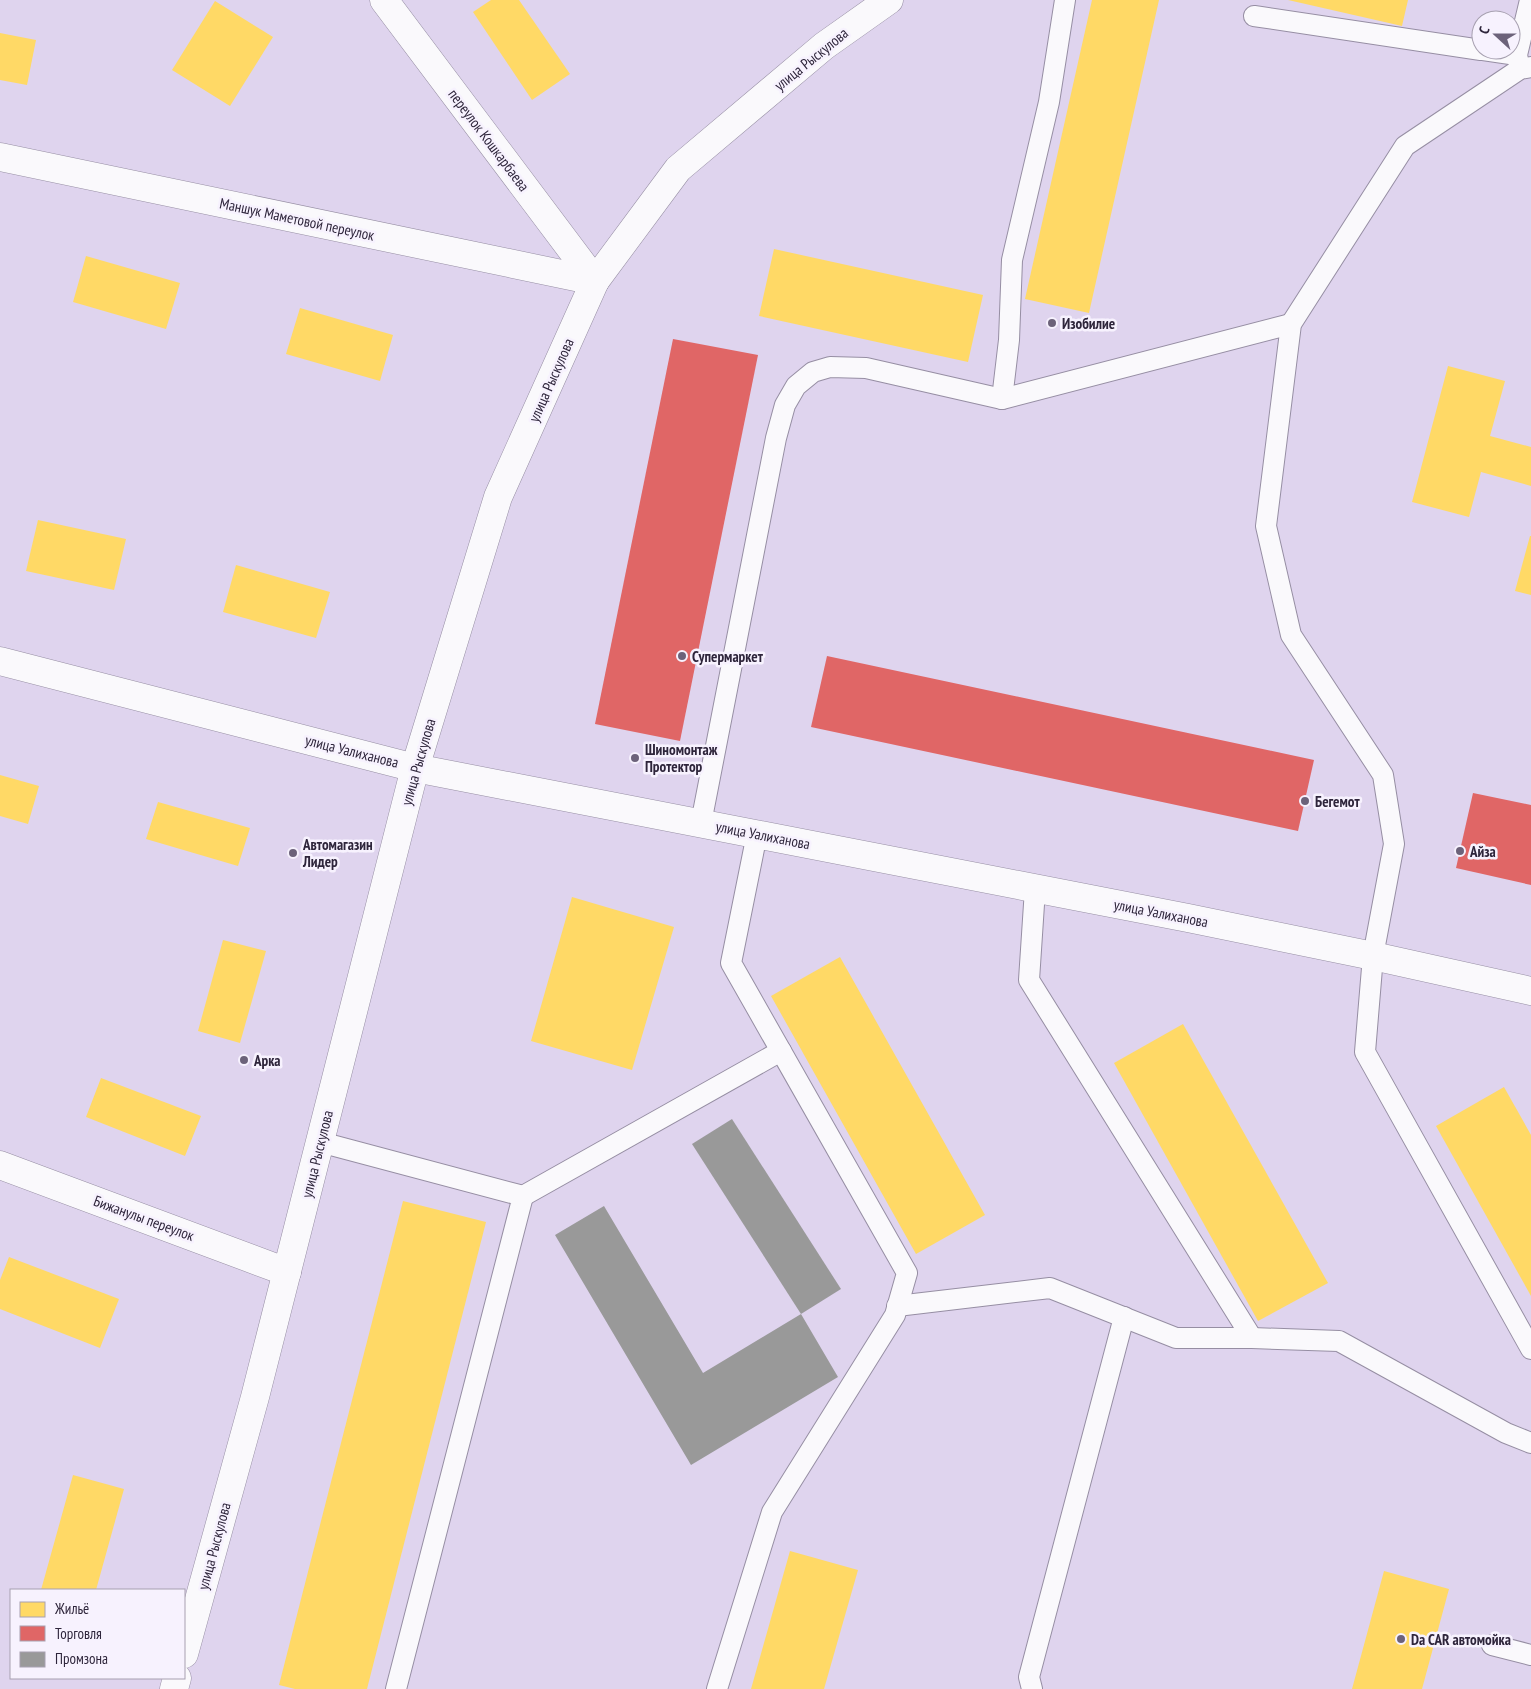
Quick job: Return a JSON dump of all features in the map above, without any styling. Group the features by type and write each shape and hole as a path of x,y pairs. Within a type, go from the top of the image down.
{"street":[{"name":"переулок Кошкарбаева","path":"384,0 595,281"},
{"name":"улица Рыскулова","path":"185,1650 255,1397 415,768 498,497 595,281 678,169 824,46 889,0"},
{"name":"Маншук Маметовой переулок","path":"0,158 595,281"},
{"name":"улица Уалиханова","path":"0,661 415,768 1373,956 1531,991"},
{"name":"Бижанулы переулок","path":"0,1165 287,1272"}],"lane":[{"path":"1002,399 1009,340 1012,260 1049,102 1065,0"},
{"path":"1530,0 1523,64 1405,146 1291,324 1266,526 1291,635 1383,775 1394,844 1373,956 1365,1052 1531,1349"},
{"path":"1254,16 1471,48"},
{"path":"701,823 776,438 785,405 796,386 813,372 830,367 866,368 1002,399 1291,324"},
{"path":"717,1689 772,1512 895,1315 907,1273 731,963 757,834"},
{"path":"1035,889 1029,980 1252,1338"},
{"path":"320,1142 523,1196 781,1051"},
{"path":"396,1689 523,1196"},
{"path":"897,1306 1050,1288 1176,1338 1339,1341 1506,1433 1531,1443"},
{"path":"1032,1689 1029,1677 1124,1317"},
{"path":"1492,1645 1531,1655"}],"building: Жильё":[{"path":"491,0 519,0 570,74 532,100 473,12"},
{"path":"1092,0 1159,0 1089,313 1025,299"},
{"path":"1288,0 1408,0 1402,26"},
{"path":"215,1 273,37 230,106 172,70"},
{"path":"0,33 36,40 27,85 0,80"},
{"path":"774,249 983,295 968,362 759,316"},
{"path":"86,256 180,283 166,329 73,302"},
{"path":"300,308 393,335 380,381 286,354"},
{"path":"1448,366 1505,381 1490,436 1531,447 1531,486 1481,472 1469,517 1412,502"},
{"path":"38,520 126,539 114,590 26,571"},
{"path":"1531,536 1531,595 1515,591"},
{"path":"236,565 330,592 316,638 223,612"},
{"path":"0,775 39,786 28,824 0,816"},
{"path":"158,802 250,828 238,866 146,839"},
{"path":"572,897 674,927 632,1070 531,1041"},
{"path":"223,940 266,951 240,1043 198,1031"},
{"path":"840,957 985,1215 916,1254 771,996"},
{"path":"1183,1024 1328,1283 1258,1321 1114,1063"},
{"path":"101,1078 201,1116 185,1156 86,1117"},
{"path":"1504,1087 1531,1135 1531,1296 1436,1126"},
{"path":"403,1201 486,1222 367,1689 295,1689 279,1685"},
{"path":"9,1257 119,1299 100,1348 0,1309 0,1280"},
{"path":"73,1475 124,1489 96,1589 41,1589"},
{"path":"790,1551 858,1570 824,1689 751,1689"},
{"name":"Da CAR автомойка","path":"1384,1571 1449,1589 1422,1689 1352,1689"}],"building: Торговля":[{"path":"673,339 758,355 680,741 595,724"},
{"path":"827,656 1314,760 1298,831 811,727"},
{"path":"1473,793 1531,805 1531,885 1456,868"}],"building: Промзона":[{"path":"732,1119 841,1289 801,1314 692,1144"},
{"path":"604,1206 703,1373 801,1314 838,1377 691,1465 555,1235"}],"place":[{"name":"Изобилие","path":"1052,323"},
{"name":"Супермаркет","path":"682,656"},
{"name":"Шиномонтаж Протектор","path":"635,758"},
{"name":"Бегемот","path":"1305,801"},
{"name":"Айза","path":"1460,851"},
{"name":"Автомагазин Лидер","path":"293,853"},
{"name":"Арка","path":"244,1060"},
{"name":"Da CAR автомойка","path":"1401,1639"}]}
